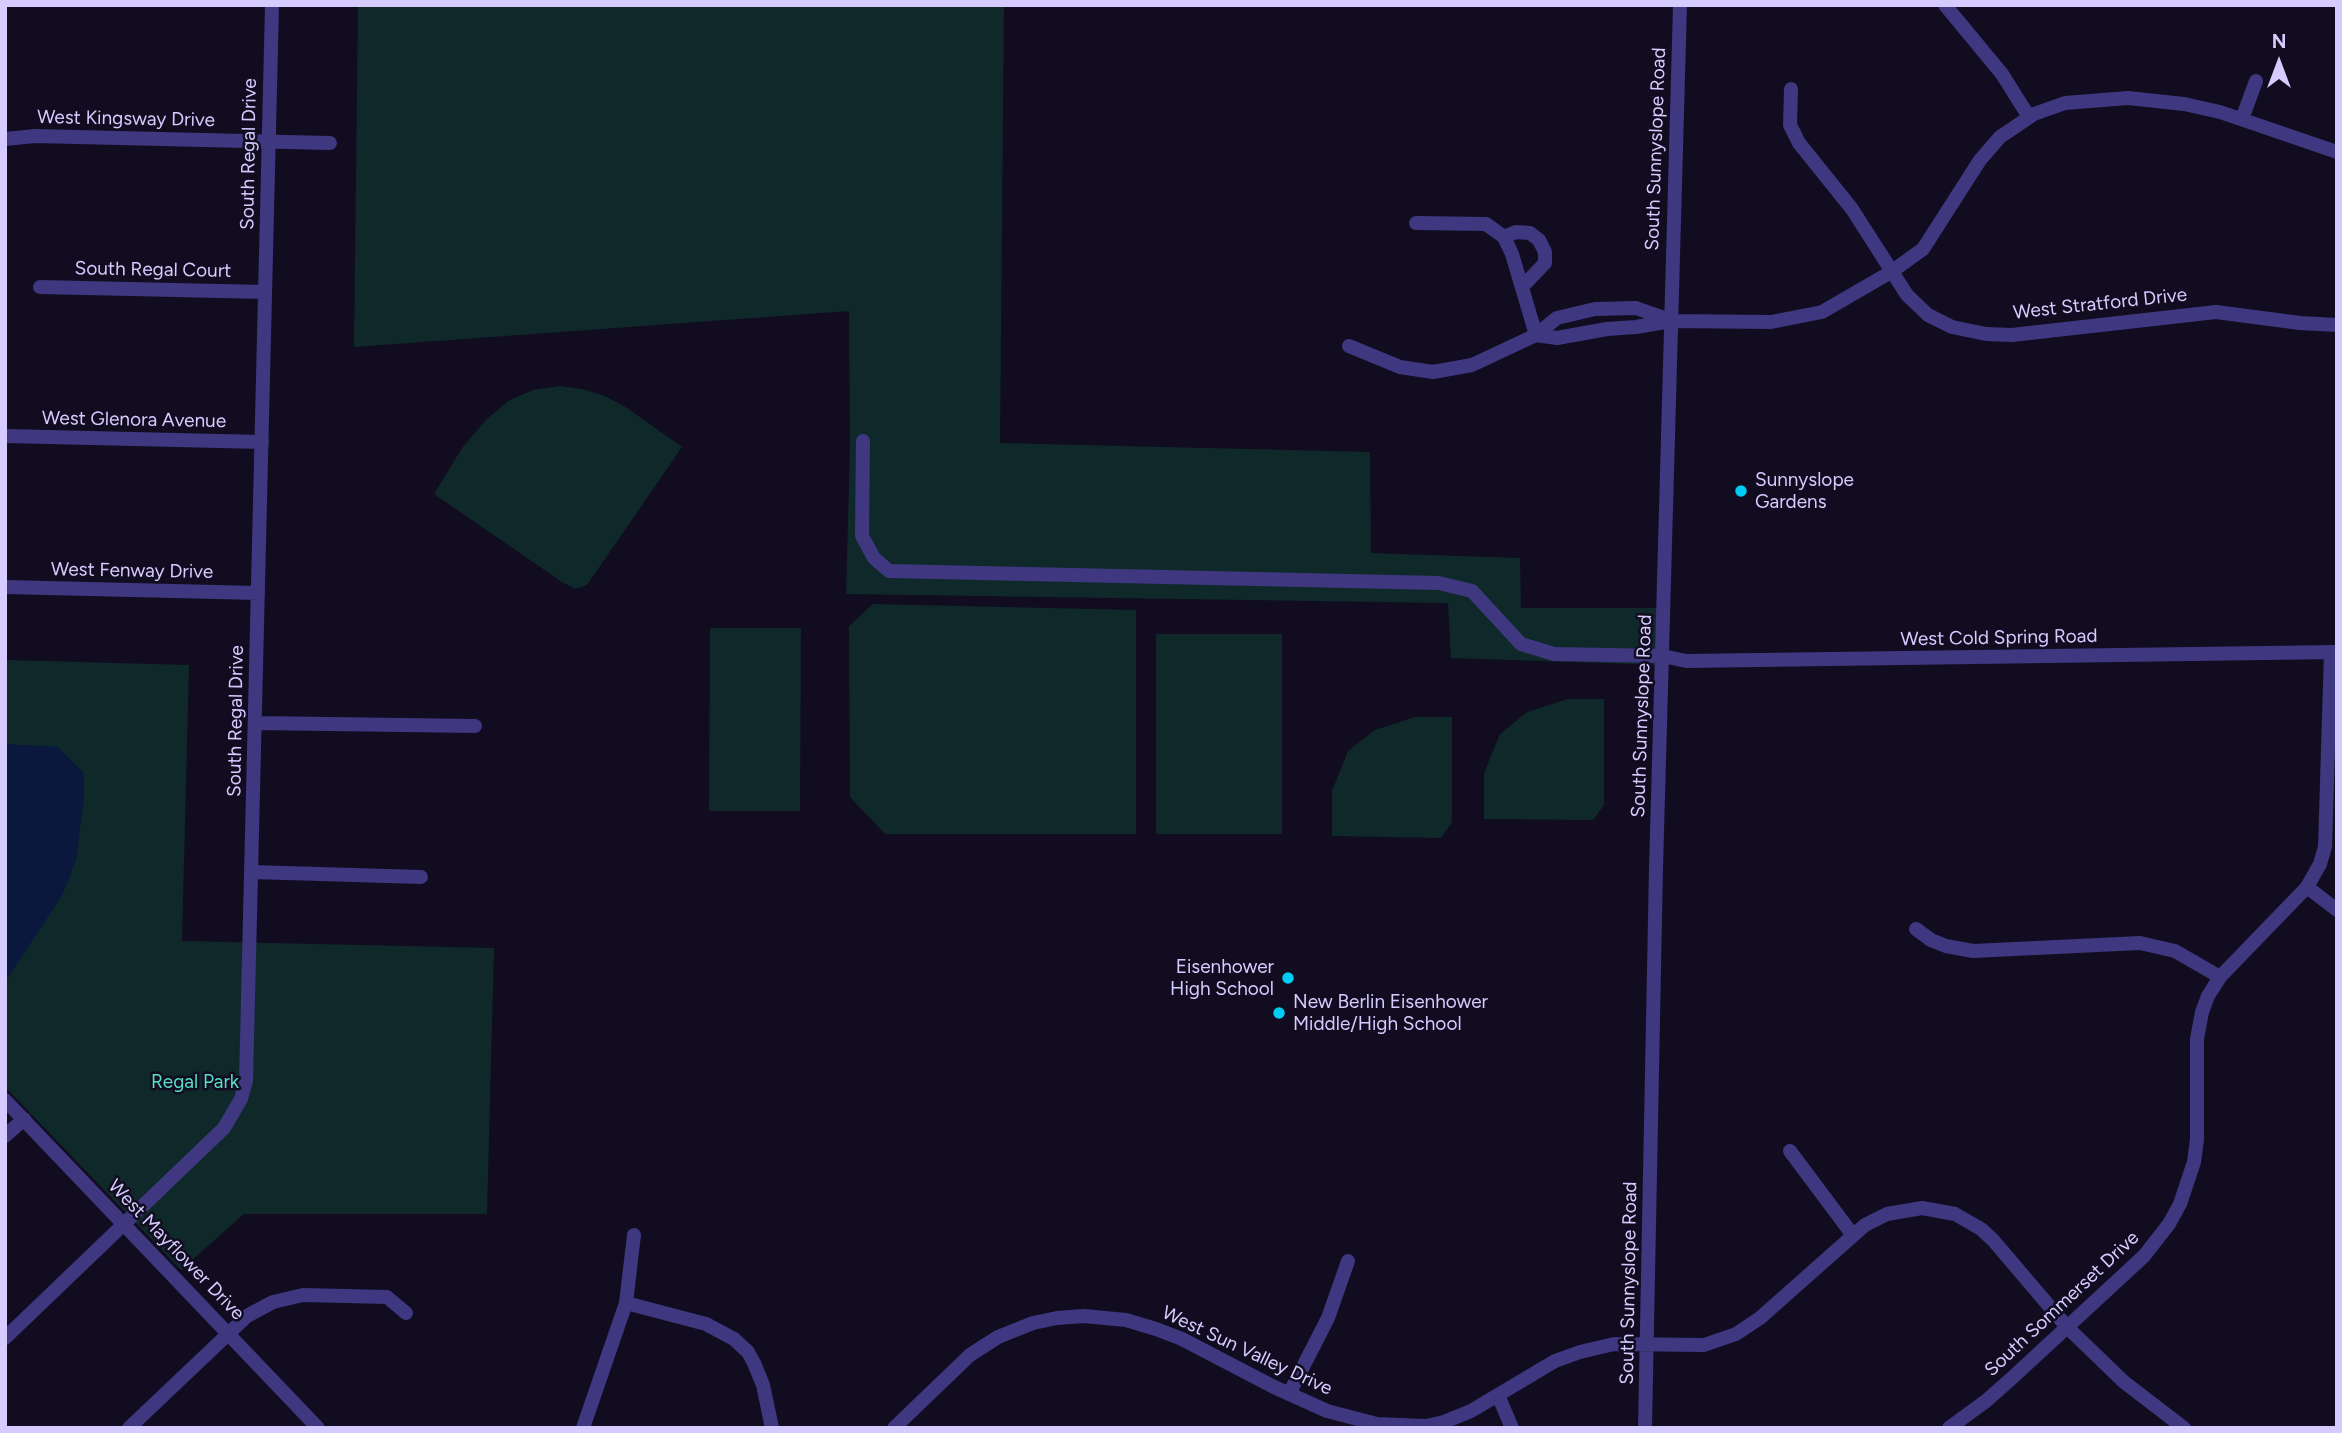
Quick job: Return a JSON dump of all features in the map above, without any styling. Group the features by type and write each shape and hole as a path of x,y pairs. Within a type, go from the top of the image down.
{"street":[{"name":"South Regal Drive","path":"5,1338 224,1128 242,1099 248,1067 272,5"},
{"name":"South Sunnyslope Road","path":"1645,1428 1656,867 1680,5"},
{"path":"1945,5 2002,75 2028,117"},
{"path":"2242,120 2256,80"},
{"name":"West Stratford Drive","path":"1791,89 1789,117 1799,143 1852,209 1907,295 1928,315 1952,327 1986,334 2012,335 2205,312 2337,325"},
{"path":"1536,335 1557,338 1671,321 1785,321 1837,305 1923,249 1987,151 2000,137 2028,117 2065,103 2128,98 2184,104 2337,152"},
{"name":"West Kingsway Drive","path":"5,139 35,136 330,143"},
{"path":"1416,223 1486,224 1504,237 1512,254 1536,335"},
{"path":"1504,237 1516,232 1530,233 1539,240 1545,252 1545,263 1522,287"},
{"name":"South Regal Court","path":"40,287 265,292"},
{"path":"1349,346 1400,368 1433,372 1472,365 1536,335 1557,318 1595,309 1636,308 1671,321"},
{"name":"West Glenora Avenue","path":"5,436 262,442"},
{"name":"West Cold Spring Road","path":"863,441 862,536 874,558 889,571 1438,583 1472,591 1521,644 1554,653 1663,656 1686,661 2334,652"},
{"name":"West Fenway Drive","path":"5,587 258,593"},
{"name":"South Sommerset Drive","path":"1949,1428 1986,1401 2144,1256 2169,1224 2180,1204 2194,1162 2197,1139 2197,1039 2208,996 2220,977 2307,887 2325,847 2334,652"},
{"path":"256,723 475,726"},
{"path":"252,873 421,877"},
{"path":"2307,887 2337,910"},
{"path":"1916,929 1931,940 1946,946 1973,951 2140,943 2175,951 2220,977"},
{"name":"West Mayflower Drive","path":"5,1100 318,1428"},
{"path":"5,1136 24,1119"},
{"path":"1790,1151 1852,1234"},
{"name":"West Sun Valley Drive","path":"894,1428 978,1349 998,1337 1033,1323 1057,1318 1098,1317 1126,1320 1156,1328 1289,1394 1356,1420 1414,1427 1435,1424 1457,1417 1569,1356 1614,1344 1704,1345 1736,1334 1760,1318 1852,1234 1873,1220 1900,1210 1922,1208 1955,1214 1981,1229 2067,1327 2124,1381 2184,1428"},
{"path":"583,1428 626,1303 634,1235"},
{"path":"1289,1394 1328,1318 1348,1261"},
{"path":"129,1428 228,1333 258,1308 303,1295 387,1297 406,1313"},
{"path":"626,1303 706,1324 734,1339 748,1352 754,1363 763,1385 772,1428"},
{"path":"1498,1395 1511,1428"}],"green space":[{"path":"358,5 1004,5 1000,443 1370,452 1371,553 1520,558 1521,608 1664,608 1663,665 1451,658 1448,603 846,594 850,446 849,311 354,347"},
{"path":"560,386 605,396 627,408 682,447 587,585 575,589 434,494 462,448 486,420 508,401 533,390"},
{"path":"873,604 1136,610 1136,834 885,834 850,797 849,626"},
{"path":"710,628 801,628 800,811 709,811"},
{"path":"1156,634 1282,634 1282,834 1156,834"},
{"name":"Regal Park","path":"5,660 189,665 182,941 494,948 487,1214 244,1214 181,1270 5,1087"},
{"path":"1568,699 1604,699 1604,805 1593,820 1484,819 1484,773 1500,734 1527,712"},
{"path":"1415,717 1452,717 1452,822 1441,838 1332,836 1332,791 1348,751 1375,730"}],"water":[{"path":"5,744 58,747 84,773 84,798 76,860 63,894 5,982"}],"place":[{"name":"Sunnyslope Gardens","path":"1741,491"},
{"name":"Eisenhower High School","path":"1288,978"},
{"name":"New Berlin Eisenhower Middle/High School","path":"1279,1013"}]}
